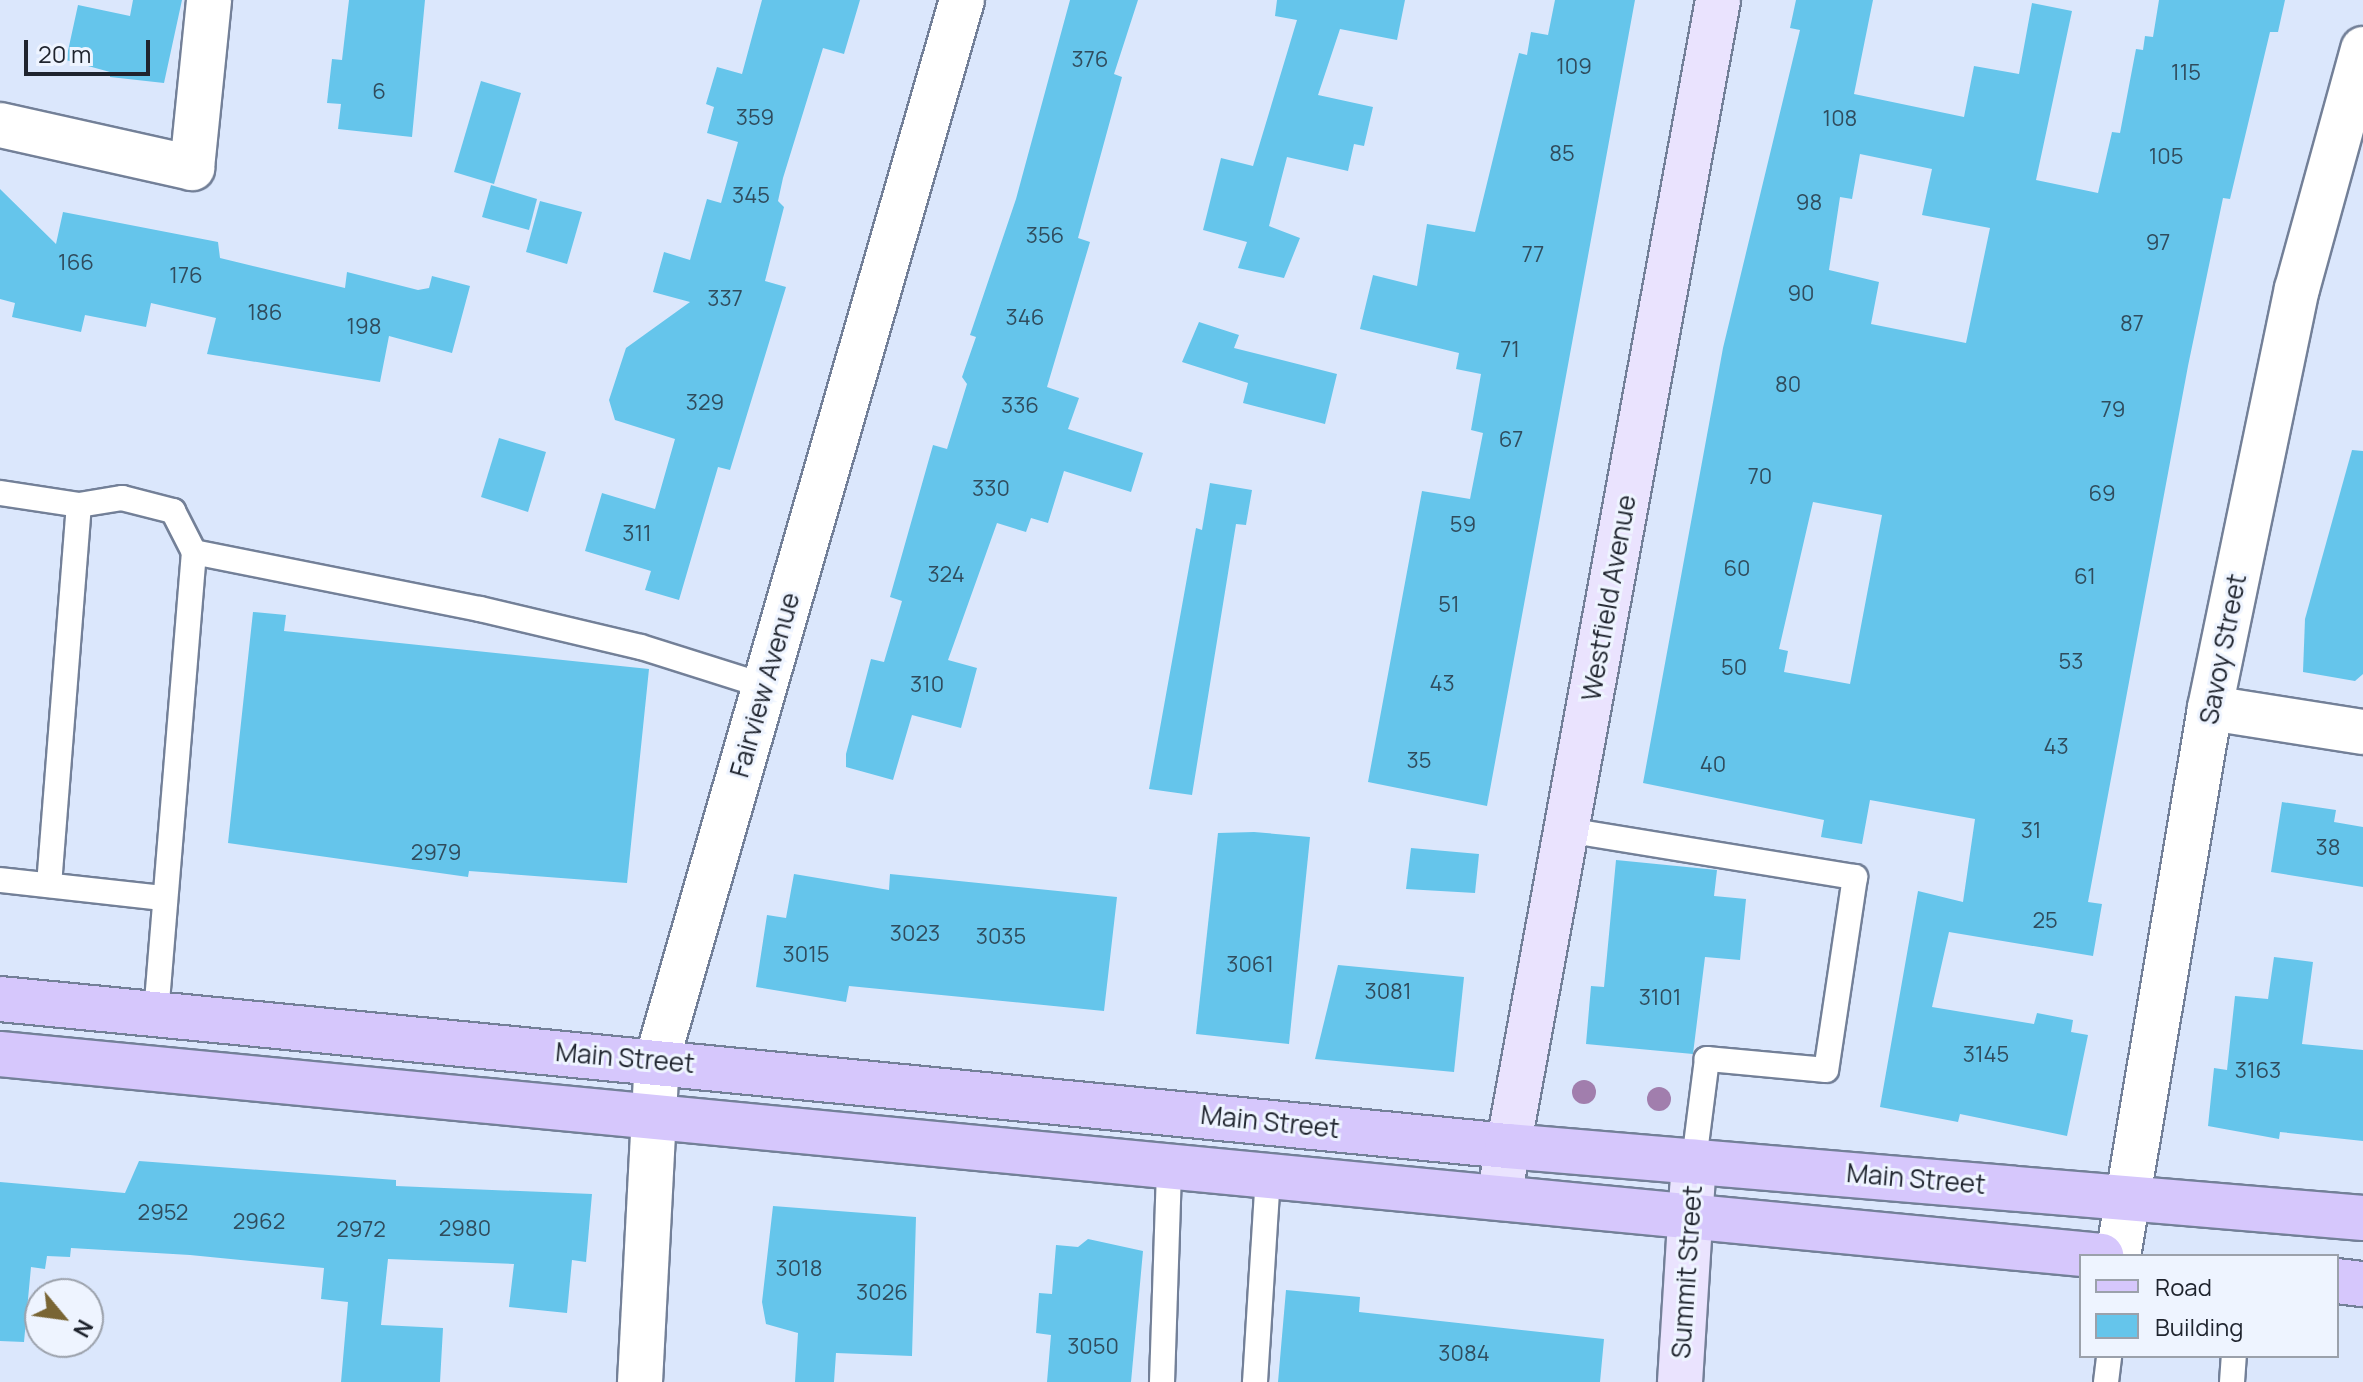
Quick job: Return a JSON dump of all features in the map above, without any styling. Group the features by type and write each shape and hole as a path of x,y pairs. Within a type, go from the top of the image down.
{"main road":[{"name":"Main Street","path":"0,999 657,1060 1507,1146 2363,1218"},
{"path":"167,1015 172,1074"},
{"name":"Main Street","path":"0,1054 172,1074 1690,1214 2081,1254"},
{"path":"2339,1281 2363,1284"}],"street":[{"path":"0,125 192,168 209,0"},
{"name":"Fairview Avenue","path":"640,1382 651,1120 657,1060 962,0"},
{"name":"Westfield Avenue","path":"1499,1197 1718,0"},
{"name":"Savoy Street","path":"2118,1254 2210,708 2297,289 2363,49"},
{"path":"2210,708 2363,732"},
{"name":"Summit Street","path":"1680,1382 1694,1161"}],"lane":[{"path":"0,493 79,505 122,498 173,511 194,552 162,898 167,1015"},
{"path":"49,885 79,505"},
{"path":"194,552 641,647 765,686"},
{"path":"1567,830 1855,877 1826,1070 1707,1059 1694,1161"},
{"path":"0,880 162,898"},
{"path":"1162,1382 1169,1167"},
{"path":"1255,1382 1268,1176"},
{"path":"2106,1382 2109,1358"},
{"path":"2232,1382 2234,1358"}],"building":[{"path":"133,0 182,0 164,83 110,77 110,72 66,60 78,5 130,16"},
{"path":"349,0 425,0 412,137 338,129 341,104 327,103 332,59 342,60"},
{"path":"762,0 860,0 844,54 823,48 783,178 778,201 784,207 765,281 786,287 730,470 718,467 679,600 645,590 651,571 585,551 602,493 655,509 675,439 615,420 609,400 626,348 690,302 653,292 664,252 690,260 707,199 721,203 738,142 707,133 714,107 706,104 717,67 742,74"},
{"path":"1070,0 1138,0 1114,74 1122,77 1078,238 1090,242 1047,387 1079,398 1068,429 1143,453 1131,492 1064,471 1048,523 1031,518 1026,532 997,523 948,660 977,668 961,728 912,715 893,780 846,767 846,754 871,659 884,662 902,601 890,597 933,445 947,449 967,384 962,377 976,337 970,335 1016,199"},
{"path":"1277,0 1405,0 1397,40 1340,29 1318,95 1373,107 1364,146 1354,144 1348,171 1287,157 1269,226 1300,238 1284,278 1238,268 1247,242 1203,230 1221,158 1253,166 1297,20 1275,16"},
{"path":"1555,0 1635,0 1487,806 1368,782 1422,491 1470,499 1483,433 1471,430 1481,374 1456,369 1459,353 1360,329 1373,275 1417,286 1427,224 1475,232 1519,53 1527,55 1531,32 1548,35"},
{"path":"1796,0 1873,0 1854,94 1964,117 1974,66 2019,74 2032,3 2072,11 2036,180 2098,193 2112,132 2120,133 2136,49 2143,50 2145,36 2153,37 2159,0 2285,0 2278,32 2270,32 2230,199 2223,198 2188,366 2088,902 2102,904 2093,956 1949,932 1932,1007 2034,1024 2037,1013 2073,1020 2071,1032 2088,1035 2067,1136 1960,1114 1958,1122 1880,1107 1918,891 1963,902 1975,819 1870,800 1862,844 1821,837 1824,820 1643,783 1723,348 1800,30 1790,28","holes":["1860,154 1932,169 1922,215 1990,228 1966,343 1871,324 1879,282 1829,270 1840,197 1852,199","1813,502 1882,515 1850,684 1784,672 1788,651 1779,649"]},
{"path":"481,81 521,93 494,184 454,172"},
{"path":"491,185 537,199 529,230 482,217"},
{"path":"0,189 56,244 63,212 218,242 220,258 345,288 347,272 418,290 429,288 432,276 470,286 452,353 389,336 380,382 207,354 216,318 151,303 146,327 85,315 81,332 12,317 15,303 0,299"},
{"path":"540,201 582,212 567,264 526,252"},
{"path":"1199,322 1239,335 1234,348 1337,374 1325,424 1243,403 1248,383 1182,362"},
{"path":"499,438 546,452 528,512 481,497"},
{"path":"2352,450 2363,451 2363,674 2355,681 2303,672 2305,619"},
{"path":"1210,483 1252,490 1246,525 1236,524 1192,795 1149,789 1196,528 1202,530"},
{"path":"253,612 286,615 284,631 649,669 627,883 469,871 468,877 228,843"},
{"path":"2282,802 2336,810 2334,822 2363,827 2363,887 2271,872"},
{"path":"1254,832 1310,837 1289,1044 1196,1034 1218,833"},
{"path":"1411,848 1479,854 1475,893 1406,889"},
{"path":"1616,860 1717,870 1714,896 1746,899 1740,960 1705,957 1693,1054 1586,1044 1591,986 1604,987"},
{"path":"794,874 889,890 890,874 1117,897 1104,1011 849,986 846,1002 756,987 767,915 786,918"},
{"path":"2274,957 2313,962 2302,1044 2363,1050 2363,1141 2280,1132 2279,1139 2208,1126 2214,1068 2227,1070 2235,996 2268,999"},
{"path":"1338,965 1464,977 1454,1072 1315,1059"},
{"path":"139,1161 396,1180 396,1186 592,1194 586,1262 572,1260 567,1313 509,1307 514,1264 388,1259 381,1325 443,1328 440,1382 341,1382 348,1302 321,1299 324,1268 190,1255 71,1248 70,1257 47,1256 45,1269 31,1267 30,1278 24,1278 24,1342 0,1341 0,1182 125,1193"},
{"path":"773,1206 916,1217 912,1356 836,1353 834,1382 795,1382 798,1333 766,1324 762,1302"},
{"path":"1088,1239 1143,1251 1131,1382 1047,1382 1051,1335 1036,1333 1039,1293 1052,1294 1056,1245 1078,1247"},
{"path":"1286,1290 1360,1297 1359,1312 1604,1339 1600,1382 1278,1382"}]}
